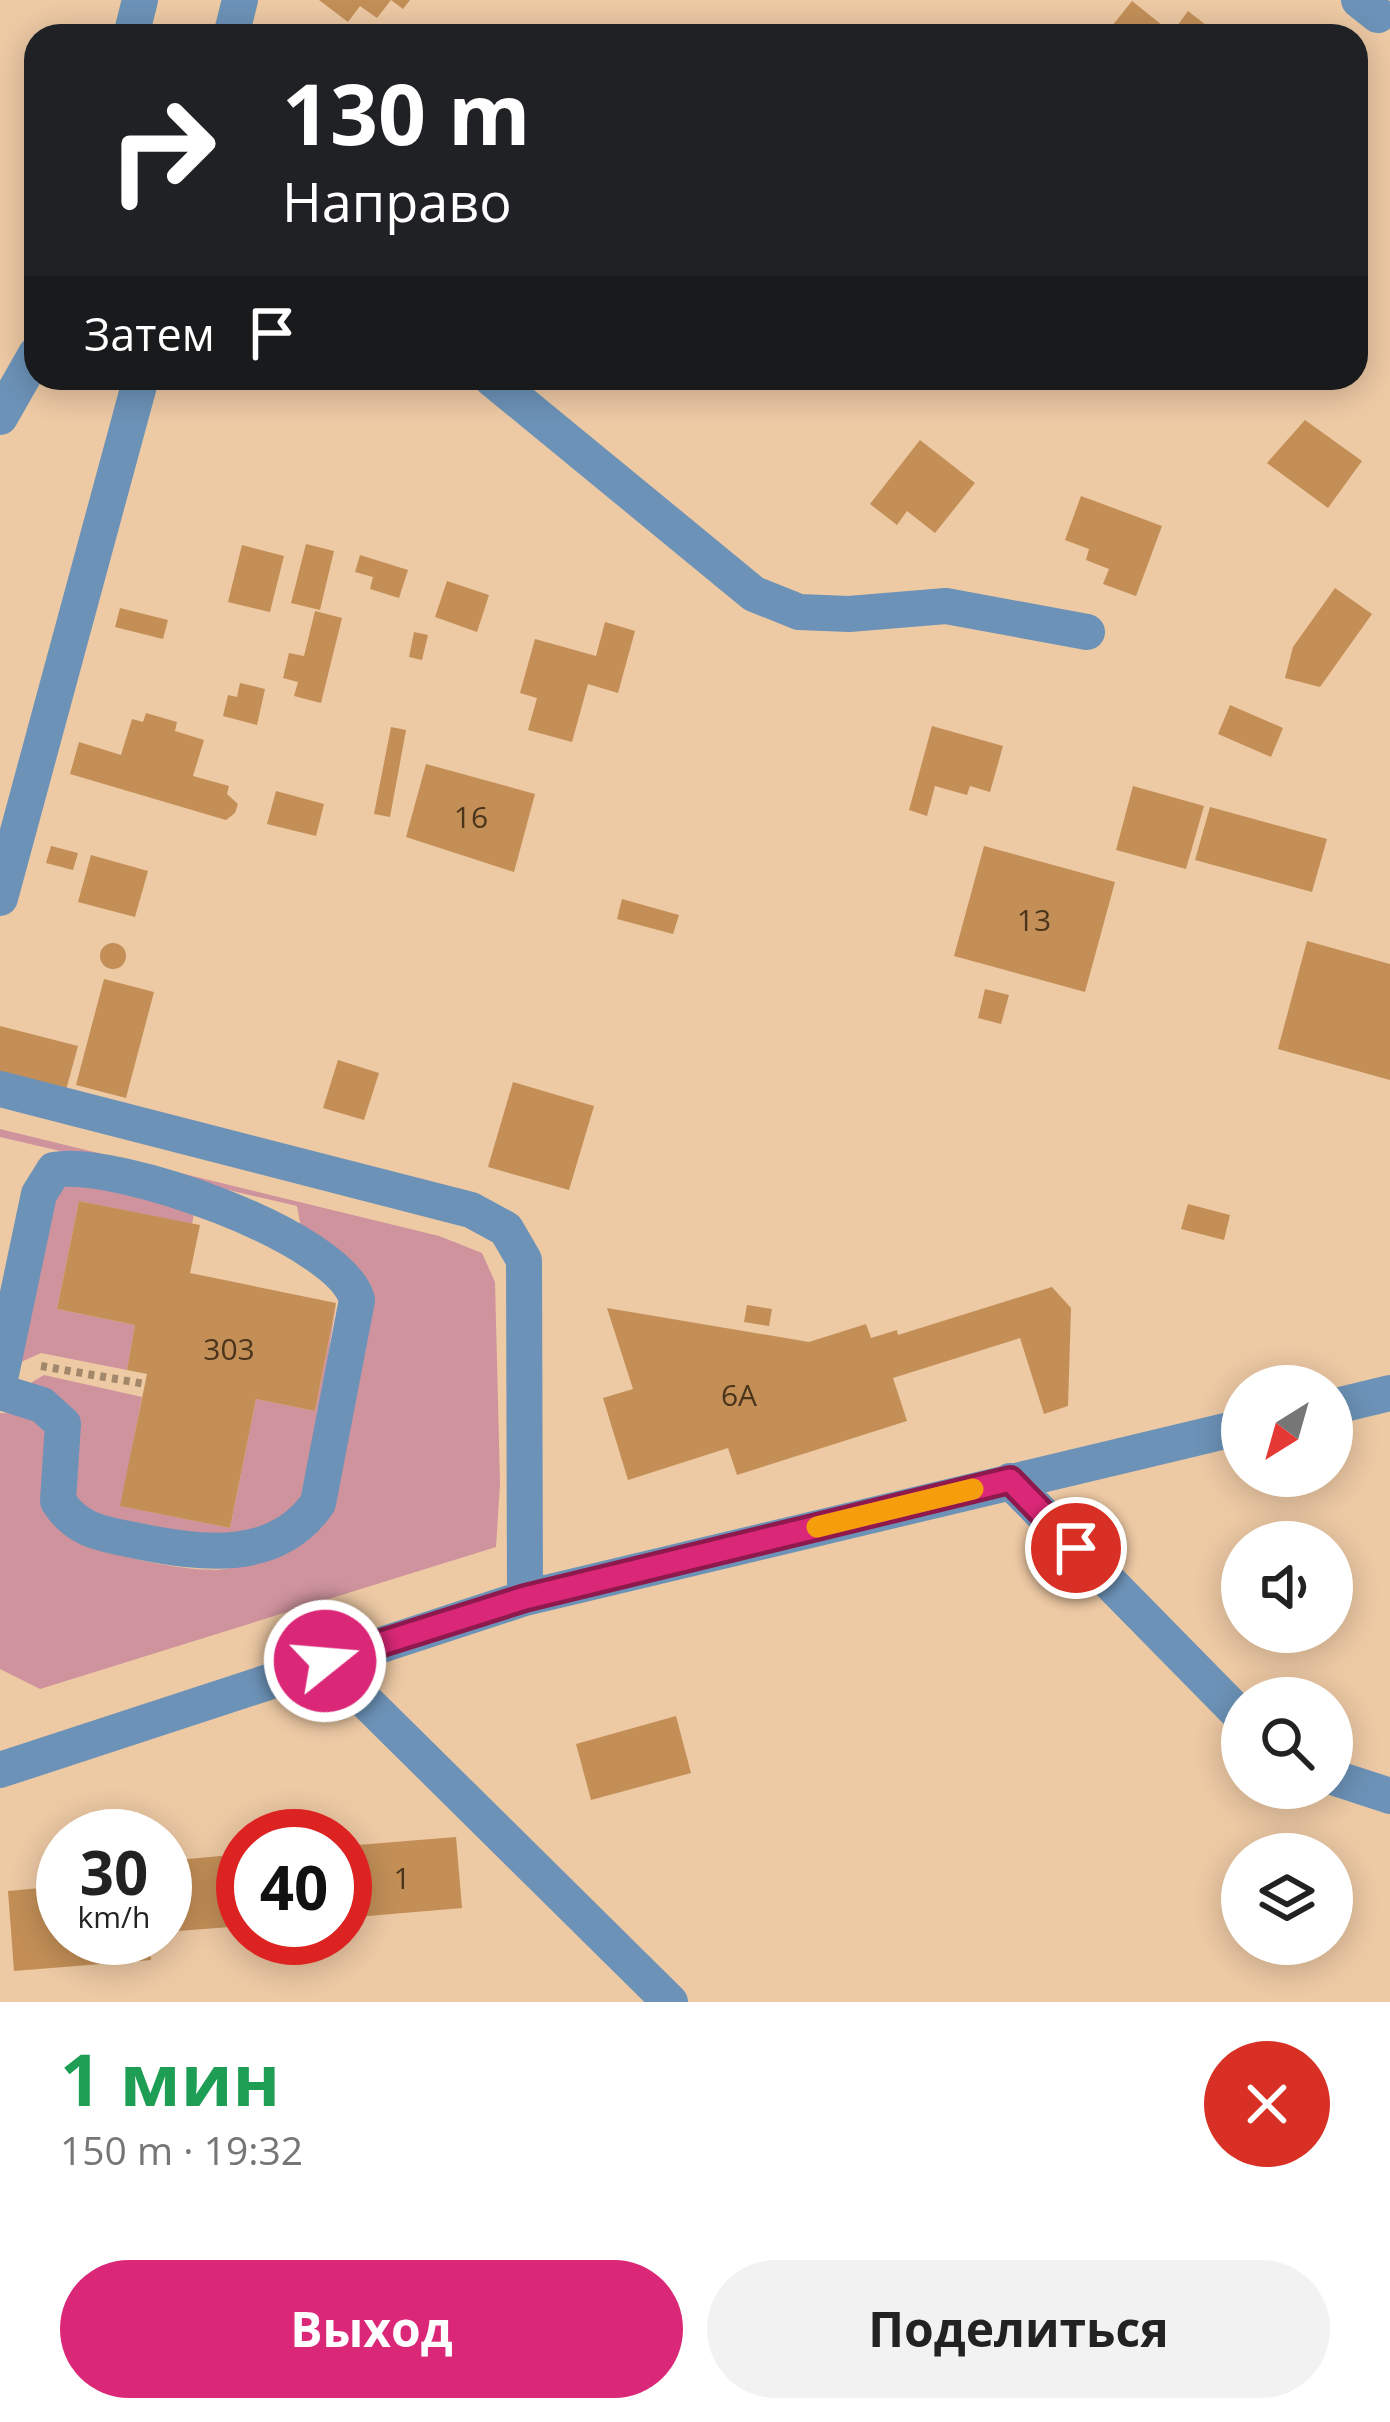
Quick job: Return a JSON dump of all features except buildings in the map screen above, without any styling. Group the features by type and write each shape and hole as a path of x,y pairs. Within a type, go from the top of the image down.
{"street":[{"path":"0,416 24,375"},
{"path":"0,898 138,390"},
{"path":"505,390 754,594 799,612 849,614 946,606 1088,632"},
{"path":"0,1089 471,1210 506,1229 524,1260 525,1598"},
{"path":"54,1170 80,1170 223,1203 346,1276 357,1300 318,1503 297,1528 221,1554 193,1552 78,1525 58,1501 63,1424 1,1380 39,1194 54,1170"},
{"path":"1353,1402 1390,1393"},
{"path":"0,1770 525,1598 1221,1432"},
{"path":"1010,1480 1221,1696"},
{"path":"325,1661 670,2002"},
{"path":"1353,1784 1390,1796"}],"path":[{"path":"1,1380 46,1363 145,1384"}],"shaded area":[{"path":"0,1129 439,1236 482,1253 495,1282 500,1484 496,1547 40,1689 0,1669 0,1413 24,1414 44,1426 54,1524 68,1534 161,1564 207,1570 249,1563 289,1549 372,1298 353,1265 301,1228 297,1206 0,1137"},
{"path":"66,1182 195,1208 192,1224 79,1201 57,1309 135,1325 127,1370 41,1353 21,1362 52,1198"},
{"path":"336,1303 309,1485 289,1517 220,1540 97,1518 77,1506 32,1382 44,1375 142,1397 121,1506 230,1528 256,1399 315,1411"}],"slow traffic":[{"path":"817,1527 973,1489"}],"route":[{"path":"325,1661 525,1598 1010,1480 1076,1548"}]}
